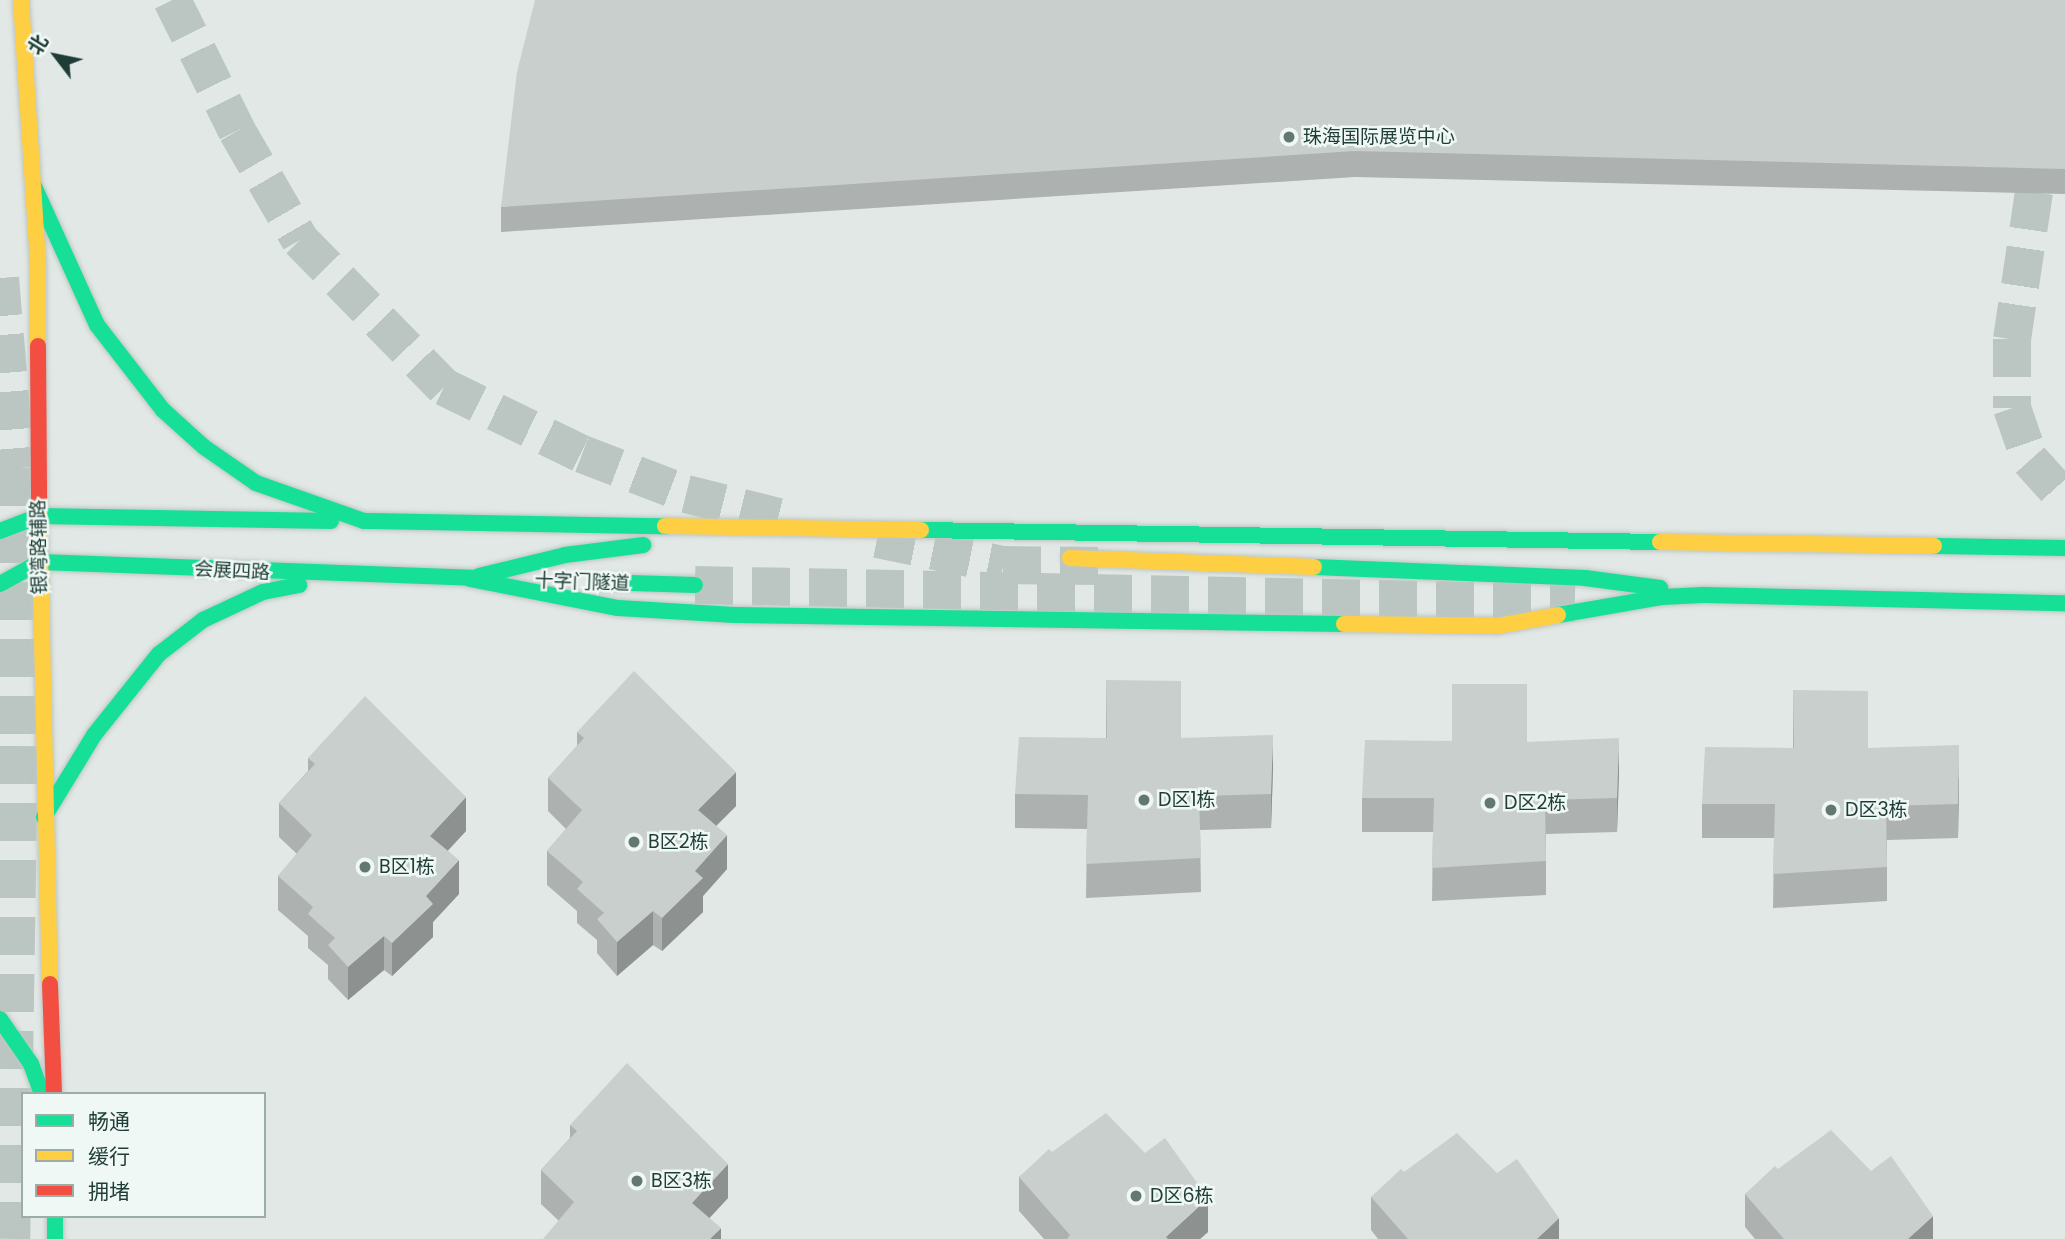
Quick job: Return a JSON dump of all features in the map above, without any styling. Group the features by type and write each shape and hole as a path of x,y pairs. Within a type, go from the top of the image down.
{"main road":[{"name":"银湾路辅路","path":"21,0 38,263 44,817 54,1092"},
{"path":"33,184 97,326 163,410 204,447 256,483 364,521"},
{"path":"0,531 39,516 2065,548"},
{"path":"470,579 565,555 656,543 698,544"},
{"path":"1057,557 1585,578 1703,595"},
{"path":"0,584 40,562"},
{"name":"会展四路","path":"40,562 470,579"},
{"path":"44,817 94,735 159,654 203,620 263,592 344,576"},
{"path":"470,579 618,608 676,613 1441,625 1509,625 1662,597 1703,595 2065,603"},
{"name":"十字门隧道","path":"470,579 695,585"},
{"path":"0,1019 31,1064 42,1092"},
{"path":"55,1218 55,1239"}],"building":[{"name":"珠海国际展览中心","path":"535,0 2065,0 2065,169 1355,151 501,207 517,72"},
{"path":"634,671 736,772 698,810 727,835 695,871 703,878 662,918 653,911 617,942 597,919 604,913 577,889 583,882 547,851 582,810 548,778 584,738 577,732"},
{"name":"D区1栋","path":"1106,680 1181,681 1181,738 1273,735 1271,794 1199,796 1201,858 1086,864 1088,795 1015,794 1019,737 1107,738"},
{"name":"D区2栋","path":"1452,684 1527,684 1527,742 1619,738 1617,798 1545,800 1546,861 1432,868 1434,798 1362,798 1365,740 1452,741"},
{"name":"D区3栋","path":"1793,690 1868,691 1868,748 1959,745 1958,804 1886,806 1887,867 1773,874 1775,804 1702,804 1705,747 1794,748"},
{"name":"B区1栋","path":"365,696 466,797 430,836 459,860 426,896 433,904 392,943 384,936 348,967 328,945 335,938 308,914 313,907 278,876 312,835 279,803 315,764 308,758"},
{"path":"627,1063 728,1164 692,1203 721,1228 710,1239 543,1239 574,1202 541,1170 577,1131 570,1125"},
{"path":"1106,1113 1145,1153 1165,1138 1208,1198 1166,1237 1168,1239 1067,1239 1070,1235 1019,1177 1049,1149 1052,1152"},
{"path":"1831,1130 1871,1171 1891,1156 1933,1216 1908,1239 1784,1239 1745,1194 1775,1166 1778,1169"},
{"path":"1457,1133 1497,1173 1517,1159 1559,1218 1537,1239 1408,1239 1371,1197 1401,1169 1404,1172"}],"tunnel":[{"path":"172,0 237,131 300,240 444,387 582,454 686,494 794,521"},
{"path":"2034,192 2012,339 2012,408 2030,460 2065,499"},
{"path":"0,278 16,468 19,746 11,1239"},
{"path":"877,539 1003,565 1104,566"},
{"path":"695,585 1575,603"}],"traffic: fast":[{"path":"33,184 97,325 163,410 204,447 256,483 364,521 665,526"},
{"path":"0,531 39,516 331,521"},
{"path":"921,530 1660,542"},
{"path":"479,576 565,555 643,545"},
{"path":"1934,546 2065,548"},
{"path":"0,584 40,562 493,579"},
{"path":"1314,567 1585,578 1660,588"},
{"path":"470,579 618,608 735,615 1344,624"},
{"path":"599,582 695,585"},
{"path":"44,817 94,735 159,654 203,620 263,592 299,585"},
{"path":"1558,615 1662,597 1703,595 2065,603"},
{"path":"0,1019 31,1064 41,1092"},
{"path":"55,1218 55,1239"}],"traffic: slow":[{"path":"21,0 38,263 38,346"},
{"path":"39,504 50,984"},
{"path":"665,526 921,530"},
{"path":"1660,542 1934,546"},
{"path":"1070,558 1314,567"},
{"path":"1344,624 1497,626 1558,615"}],"traffic: jam":[{"path":"38,346 39,504"},
{"path":"50,984 54,1092"}],"place":[{"name":"珠海国际展览中心","path":"1289,137"},
{"name":"D区1栋","path":"1144,800"},
{"name":"D区2栋","path":"1490,803"},
{"name":"D区3栋","path":"1831,810"},
{"name":"B区2栋","path":"634,842"},
{"name":"B区1栋","path":"365,867"},
{"name":"B区3栋","path":"637,1181"},
{"name":"D区6栋","path":"1136,1196"}]}
